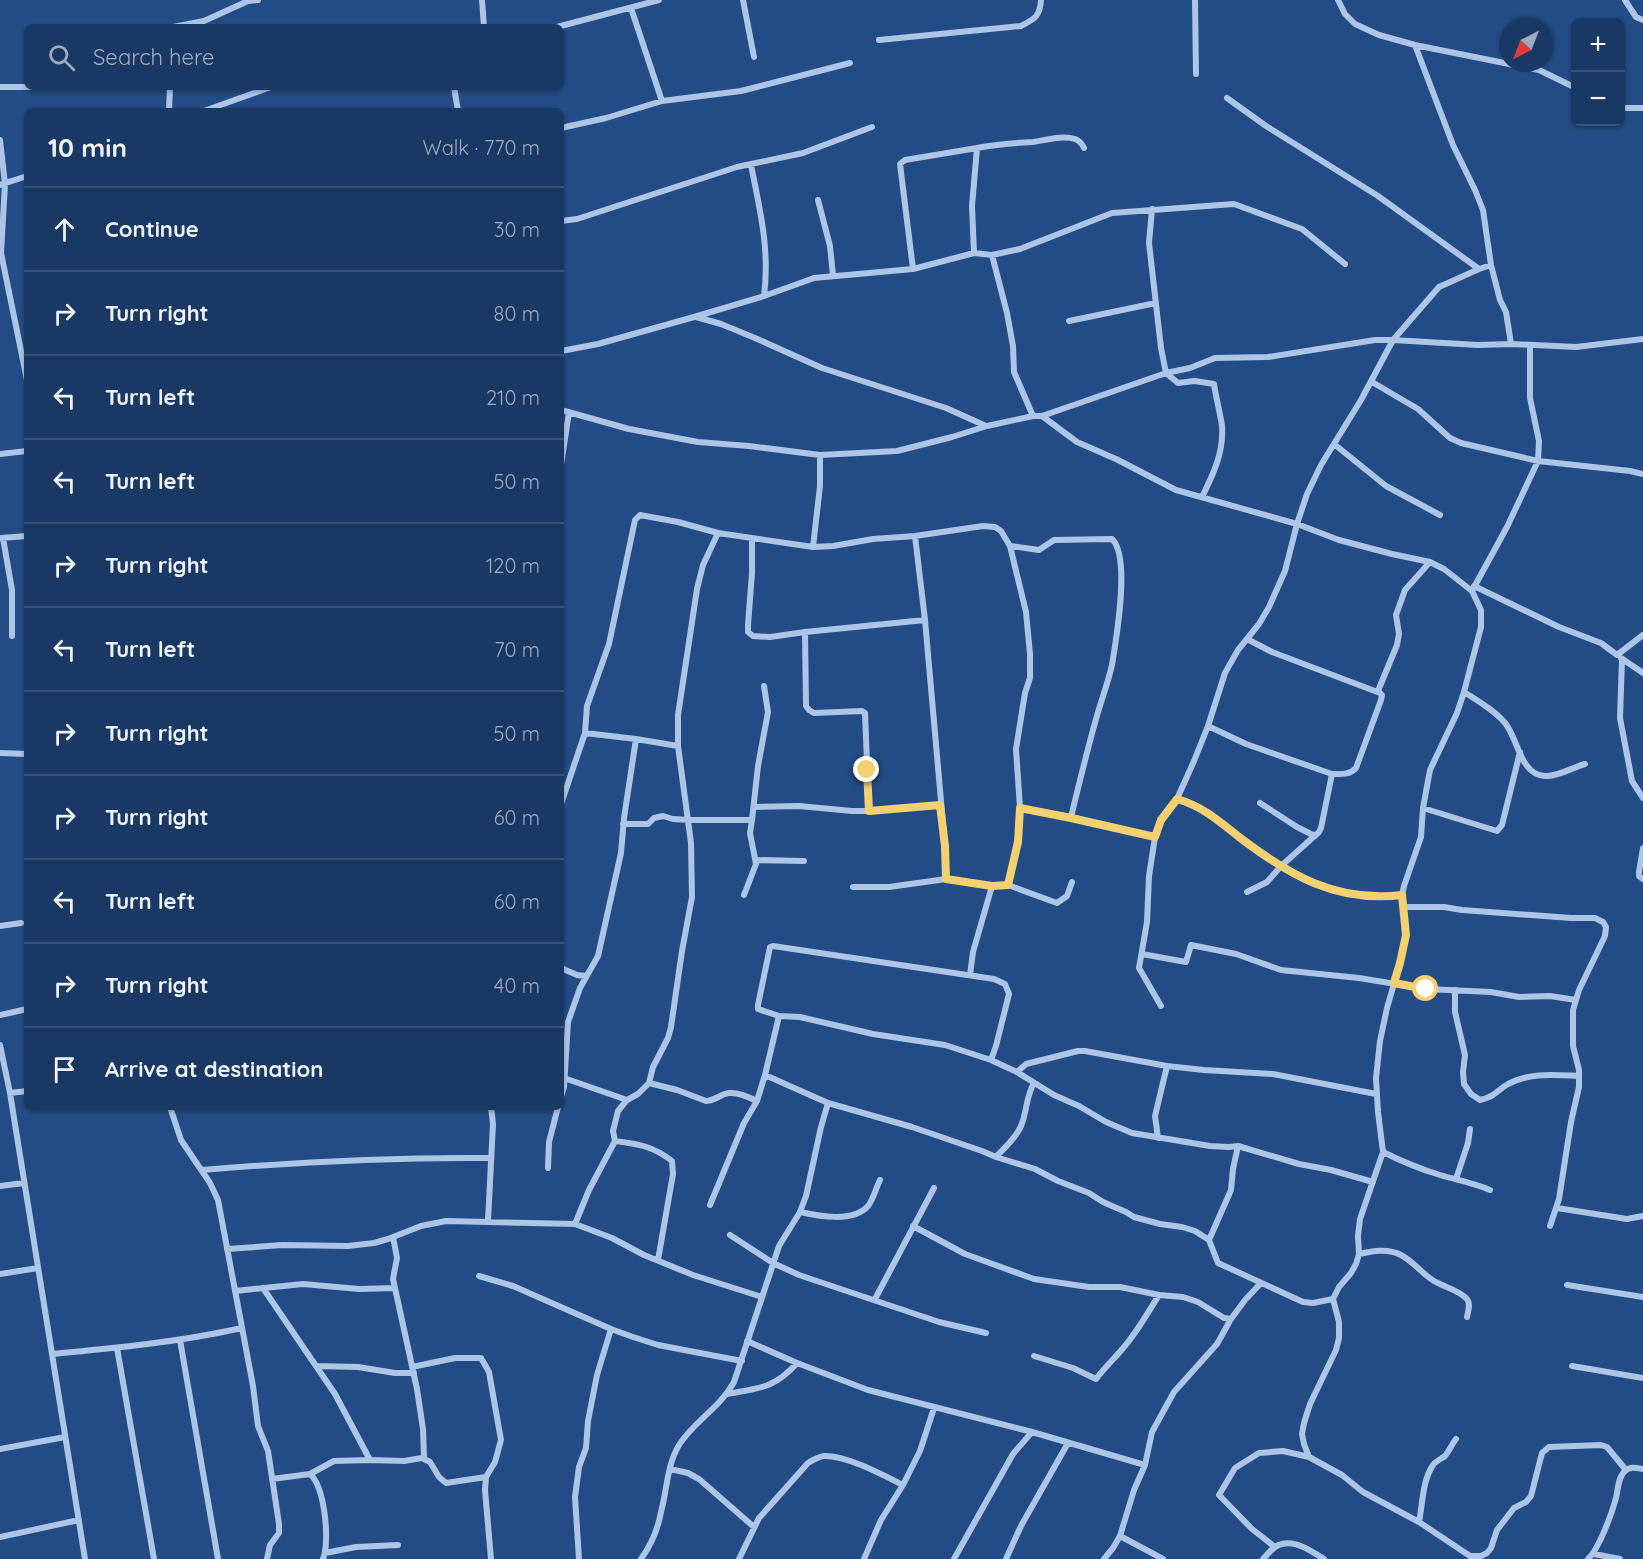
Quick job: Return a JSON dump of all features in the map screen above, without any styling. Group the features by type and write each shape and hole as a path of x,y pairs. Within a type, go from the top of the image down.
{"street":[{"path":"188,24 204,21 248,1 258,0"},
{"path":"482,0 484,24"},
{"path":"564,25 659,0"},
{"path":"743,0 754,57"},
{"path":"879,40 1021,26 1038,15 1041,0"},
{"path":"1195,0 1196,74"},
{"path":"1338,0 1345,15 1355,24 1379,35 1415,45 1539,70 1571,86"},
{"path":"1626,0 1636,17 1643,20"},
{"path":"631,8 662,100"},
{"path":"1415,45 1453,145 1483,210 1491,265 1500,300 1506,312 1511,344"},
{"path":"564,127 606,118 662,100 741,91 850,63"},
{"path":"0,87 24,87"},
{"path":"169,108 170,90"},
{"path":"212,108 263,90"},
{"path":"454,90 458,108"},
{"path":"1227,98 1266,126 1378,196 1479,269"},
{"path":"1625,108 1643,108"},
{"path":"564,221 577,219 737,167 803,153 872,127"},
{"path":"913,269 900,164 905,160 977,147 1068,137 1082,143 1084,148"},
{"path":"0,140 3,184 1,253 24,365"},
{"path":"975,253 972,206 977,147"},
{"path":"751,165 766,254 764,296"},
{"path":"3,184 24,177"},
{"path":"818,200 830,246 833,276"},
{"path":"564,350 598,344 694,317 814,278 913,269 975,253 992,255 1020,249 1112,213 1234,204 1302,229 1345,264"},
{"path":"1152,209 1149,243 1166,373 1178,383 1195,381 1214,384 1222,425 1221,444 1215,470 1202,497"},
{"path":"992,255 1007,313 1013,346 1014,372 1033,416"},
{"path":"1161,1006 1139,968 1147,922 1149,876 1155,837 1161,820 1177,799 1194,761 1225,673 1269,606 1285,570 1307,494 1321,465 1372,382 1393,340 1439,287 1491,265"},
{"path":"1069,321 1156,303"},
{"path":"694,317 721,324 822,368 946,408 987,426"},
{"path":"564,411 629,429 698,442 820,455 897,451 987,426 1042,416 1215,358 1268,357 1376,340 1576,347 1643,339"},
{"path":"1473,588 1508,527 1538,461 1539,441 1530,398 1530,346"},
{"path":"1372,382 1418,409 1450,438 1461,443 1538,461 1643,474"},
{"path":"564,445 569,412"},
{"path":"1042,416 1077,442 1176,490 1297,524 1339,540 1430,562 1473,588 1559,627 1601,643 1643,673"},
{"path":"1334,444 1386,486 1440,515"},
{"path":"0,454 24,452"},
{"path":"813,547 820,486 820,455"},
{"path":"564,795 585,734 587,706 609,644 637,517 640,515 718,533 813,547 983,526 995,527 1001,531 1010,546 1026,612 1030,654 1030,678 1025,693 1016,749 1020,808 1018,842 1008,885"},
{"path":"574,1224 615,1141 614,1131 618,1111 627,1100 638,1094 649,1083 653,1067 671,1027 692,897 693,861 678,746 678,715 697,589 703,565 718,533"},
{"path":"12,636 12,590 2,538 24,536"},
{"path":"915,536 925,620 946,879"},
{"path":"752,538 748,632 753,636 770,637 925,620"},
{"path":"1010,546 1039,550 1054,540 1112,539 1117,544 1122,593 1111,668 1071,818"},
{"path":"1378,691 1397,645 1396,615 1405,590 1430,562"},
{"path":"1310,1457 1302,1434 1304,1423 1339,1338 1339,1322 1333,1299 1339,1287 1351,1273 1359,1254 1360,1219 1383,1152 1376,1094 1380,1041 1406,935 1402,895 1421,837 1423,808 1430,770 1457,712 1481,627 1481,609 1473,588"},
{"path":"805,632 806,706 814,713 862,711 865,713 869,811"},
{"path":"1643,635 1620,657 1619,707 1632,781 1643,798"},
{"path":"1208,726 1246,744 1332,774 1346,774 1353,772 1356,768 1382,695 1378,691 1345,681 1272,652 1247,639"},
{"path":"744,895 753,876 756,860 750,833 758,766 768,712 764,686"},
{"path":"1464,692 1494,712 1505,723 1525,763 1532,770 1543,776 1555,775 1585,764"},
{"path":"585,734 678,746"},
{"path":"627,1100 564,1078 568,1022 580,988 598,956 621,853 623,824 636,739"},
{"path":"1423,808 1497,831 1502,825 1520,752"},
{"path":"0,753 24,754"},
{"path":"1247,892 1267,882 1321,828 1332,774"},
{"path":"1177,799 1188,802 1210,814 1243,840 1303,879 1334,890 1378,897 1402,895"},
{"path":"1260,803 1315,836"},
{"path":"754,807 799,806 869,811 940,805"},
{"path":"1020,808 1155,837"},
{"path":"623,824 648,824 654,818 663,816 689,820 752,820"},
{"path":"1643,848 1639,876 1643,879"},
{"path":"756,860 804,861"},
{"path":"852,887 889,887 946,879 992,886 1008,885 1057,903 1067,897 1072,882"},
{"path":"970,975 973,952 992,886"},
{"path":"1404,907 1444,907 1571,918 1596,918 1606,927 1605,936 1582,983 1573,1010 1573,1046 1579,1070 1579,1087 1557,1208 1550,1226"},
{"path":"0,926 21,923"},
{"path":"1142,954 1186,962 1191,945 1236,954 1281,970 1426,989 1491,992 1519,997 1550,996 1576,1000"},
{"path":"990,1060 996,1046 1009,994 1005,984 994,979 890,963 772,946 769,950 758,1009 779,1016 800,1017 873,1034 945,1046 990,1060 1017,1072 1054,1095 1106,1122 1132,1133 1210,1146 1229,1148 1239,1146 1299,1164 1373,1182"},
{"path":"564,969 586,976"},
{"path":"1455,990 1455,1012 1465,1050 1462,1072 1464,1084 1471,1094 1480,1100 1490,1098 1506,1085 1525,1077 1552,1074 1579,1076"},
{"path":"0,1015 24,1010"},
{"path":"710,1205 744,1123 757,1101 779,1016"},
{"path":"0,1045 85,1559"},
{"path":"1017,1072 1026,1064 1078,1051 1167,1066 1273,1074 1376,1094"},
{"path":"1158,1138 1155,1116 1167,1066"},
{"path":"765,1075 828,1103 912,1127 1035,1169 1089,1193 1134,1217 1195,1231 1209,1240 1218,1263 1303,1302 1313,1303 1333,1299"},
{"path":"649,1083 706,1101 711,1101 729,1092 748,1096 757,1101"},
{"path":"996,1157 1017,1133 1034,1083"},
{"path":"9,1093 24,1091"},
{"path":"641,1559 659,1520 665,1486 679,1445 728,1394 734,1382 779,1246 800,1212 806,1196 828,1103"},
{"path":"171,1110 181,1140 202,1170 218,1200 236,1291 258,1426 268,1451 280,1531 270,1545 267,1559"},
{"path":"488,1221 493,1124 491,1110"},
{"path":"548,1168 549,1142 557,1110"},
{"path":"1456,1179 1468,1143 1470,1129"},
{"path":"615,1141 647,1146 672,1161 673,1174 658,1260"},
{"path":"1209,1240 1231,1190 1239,1146"},
{"path":"1383,1152 1403,1162 1490,1190"},
{"path":"202,1170 351,1160 491,1158"},
{"path":"800,1212 842,1217 856,1213 868,1206 880,1180"},
{"path":"0,1186 24,1183"},
{"path":"875,1299 934,1188"},
{"path":"1557,1208 1627,1219 1643,1216"},
{"path":"227,1249 282,1245 348,1246 374,1243 421,1226 446,1221 574,1224 612,1238 644,1255 693,1275 762,1297"},
{"path":"912,1226 965,1254 1034,1279 1089,1287 1120,1287 1183,1297 1198,1302 1224,1318 1231,1319"},
{"path":"730,1235 773,1263 799,1275 939,1322 986,1333"},
{"path":"393,1237 397,1258 393,1279 413,1370 423,1429 424,1458"},
{"path":"1359,1254 1374,1251 1390,1251 1400,1254 1433,1281 1467,1299 1469,1306 1467,1317"},
{"path":"0,1274 38,1268"},
{"path":"479,1276 513,1286 611,1329 658,1345 742,1361"},
{"path":"1104,1559 1120,1536 1144,1465 1152,1432 1174,1392 1217,1344 1231,1319 1261,1283"},
{"path":"236,1291 315,1284 359,1289 395,1288"},
{"path":"1567,1285 1643,1297"},
{"path":"263,1288 335,1394 370,1460"},
{"path":"1034,1356 1073,1368 1096,1379 1130,1340 1159,1295"},
{"path":"52,1354 180,1340 242,1328"},
{"path":"579,1559 575,1497 579,1467 586,1448 588,1420 597,1375 611,1329"},
{"path":"180,1340 218,1559"},
{"path":"747,1341 868,1390 1032,1432 1144,1465"},
{"path":"117,1348 154,1559"},
{"path":"317,1366 358,1367 395,1373 455,1358 481,1358 489,1372 501,1440 495,1462 486,1477 485,1490 492,1559"},
{"path":"728,1394 767,1386 797,1363"},
{"path":"1572,1366 1643,1377"},
{"path":"864,1559 881,1520 903,1485 920,1451 933,1408"},
{"path":"954,1559 1013,1454 1032,1432"},
{"path":"0,1449 65,1437"},
{"path":"1419,1522 1423,1489 1427,1477 1435,1463 1444,1456 1456,1439"},
{"path":"1006,1559 1021,1526 1068,1443"},
{"path":"1275,1547 1252,1529 1219,1495 1235,1468 1258,1453 1283,1451 1310,1457 1342,1475 1363,1491 1419,1522 1471,1557 1487,1554 1497,1530 1514,1508 1526,1502 1531,1496 1545,1449 1601,1445 1607,1447 1626,1470"},
{"path":"739,1559 754,1527 771,1503 814,1458 826,1456 852,1462 903,1485"},
{"path":"272,1479 310,1474 334,1461 404,1461 424,1458 430,1462 439,1477 446,1483 486,1477"},
{"path":"1588,1559 1594,1554 1611,1516 1621,1477 1626,1470 1634,1467 1643,1469"},
{"path":"670,1469 688,1473 699,1479 754,1527"},
{"path":"310,1474 322,1496 326,1534 324,1556 357,1547 398,1545"},
{"path":"0,1537 79,1520"},
{"path":"1120,1536 1163,1559"},
{"path":"1263,1559 1282,1543 1314,1552 1323,1559"},
{"path":"1594,1554 1620,1559"}],"route":[{"path":"867,770 869,811 940,805 946,879 992,886 1008,885 1018,842 1020,808 1155,837 1161,820 1177,799 1188,802 1221,821 1243,840 1281,866 1315,885 1368,896 1402,895 1406,935 1394,983 1426,989"}]}
